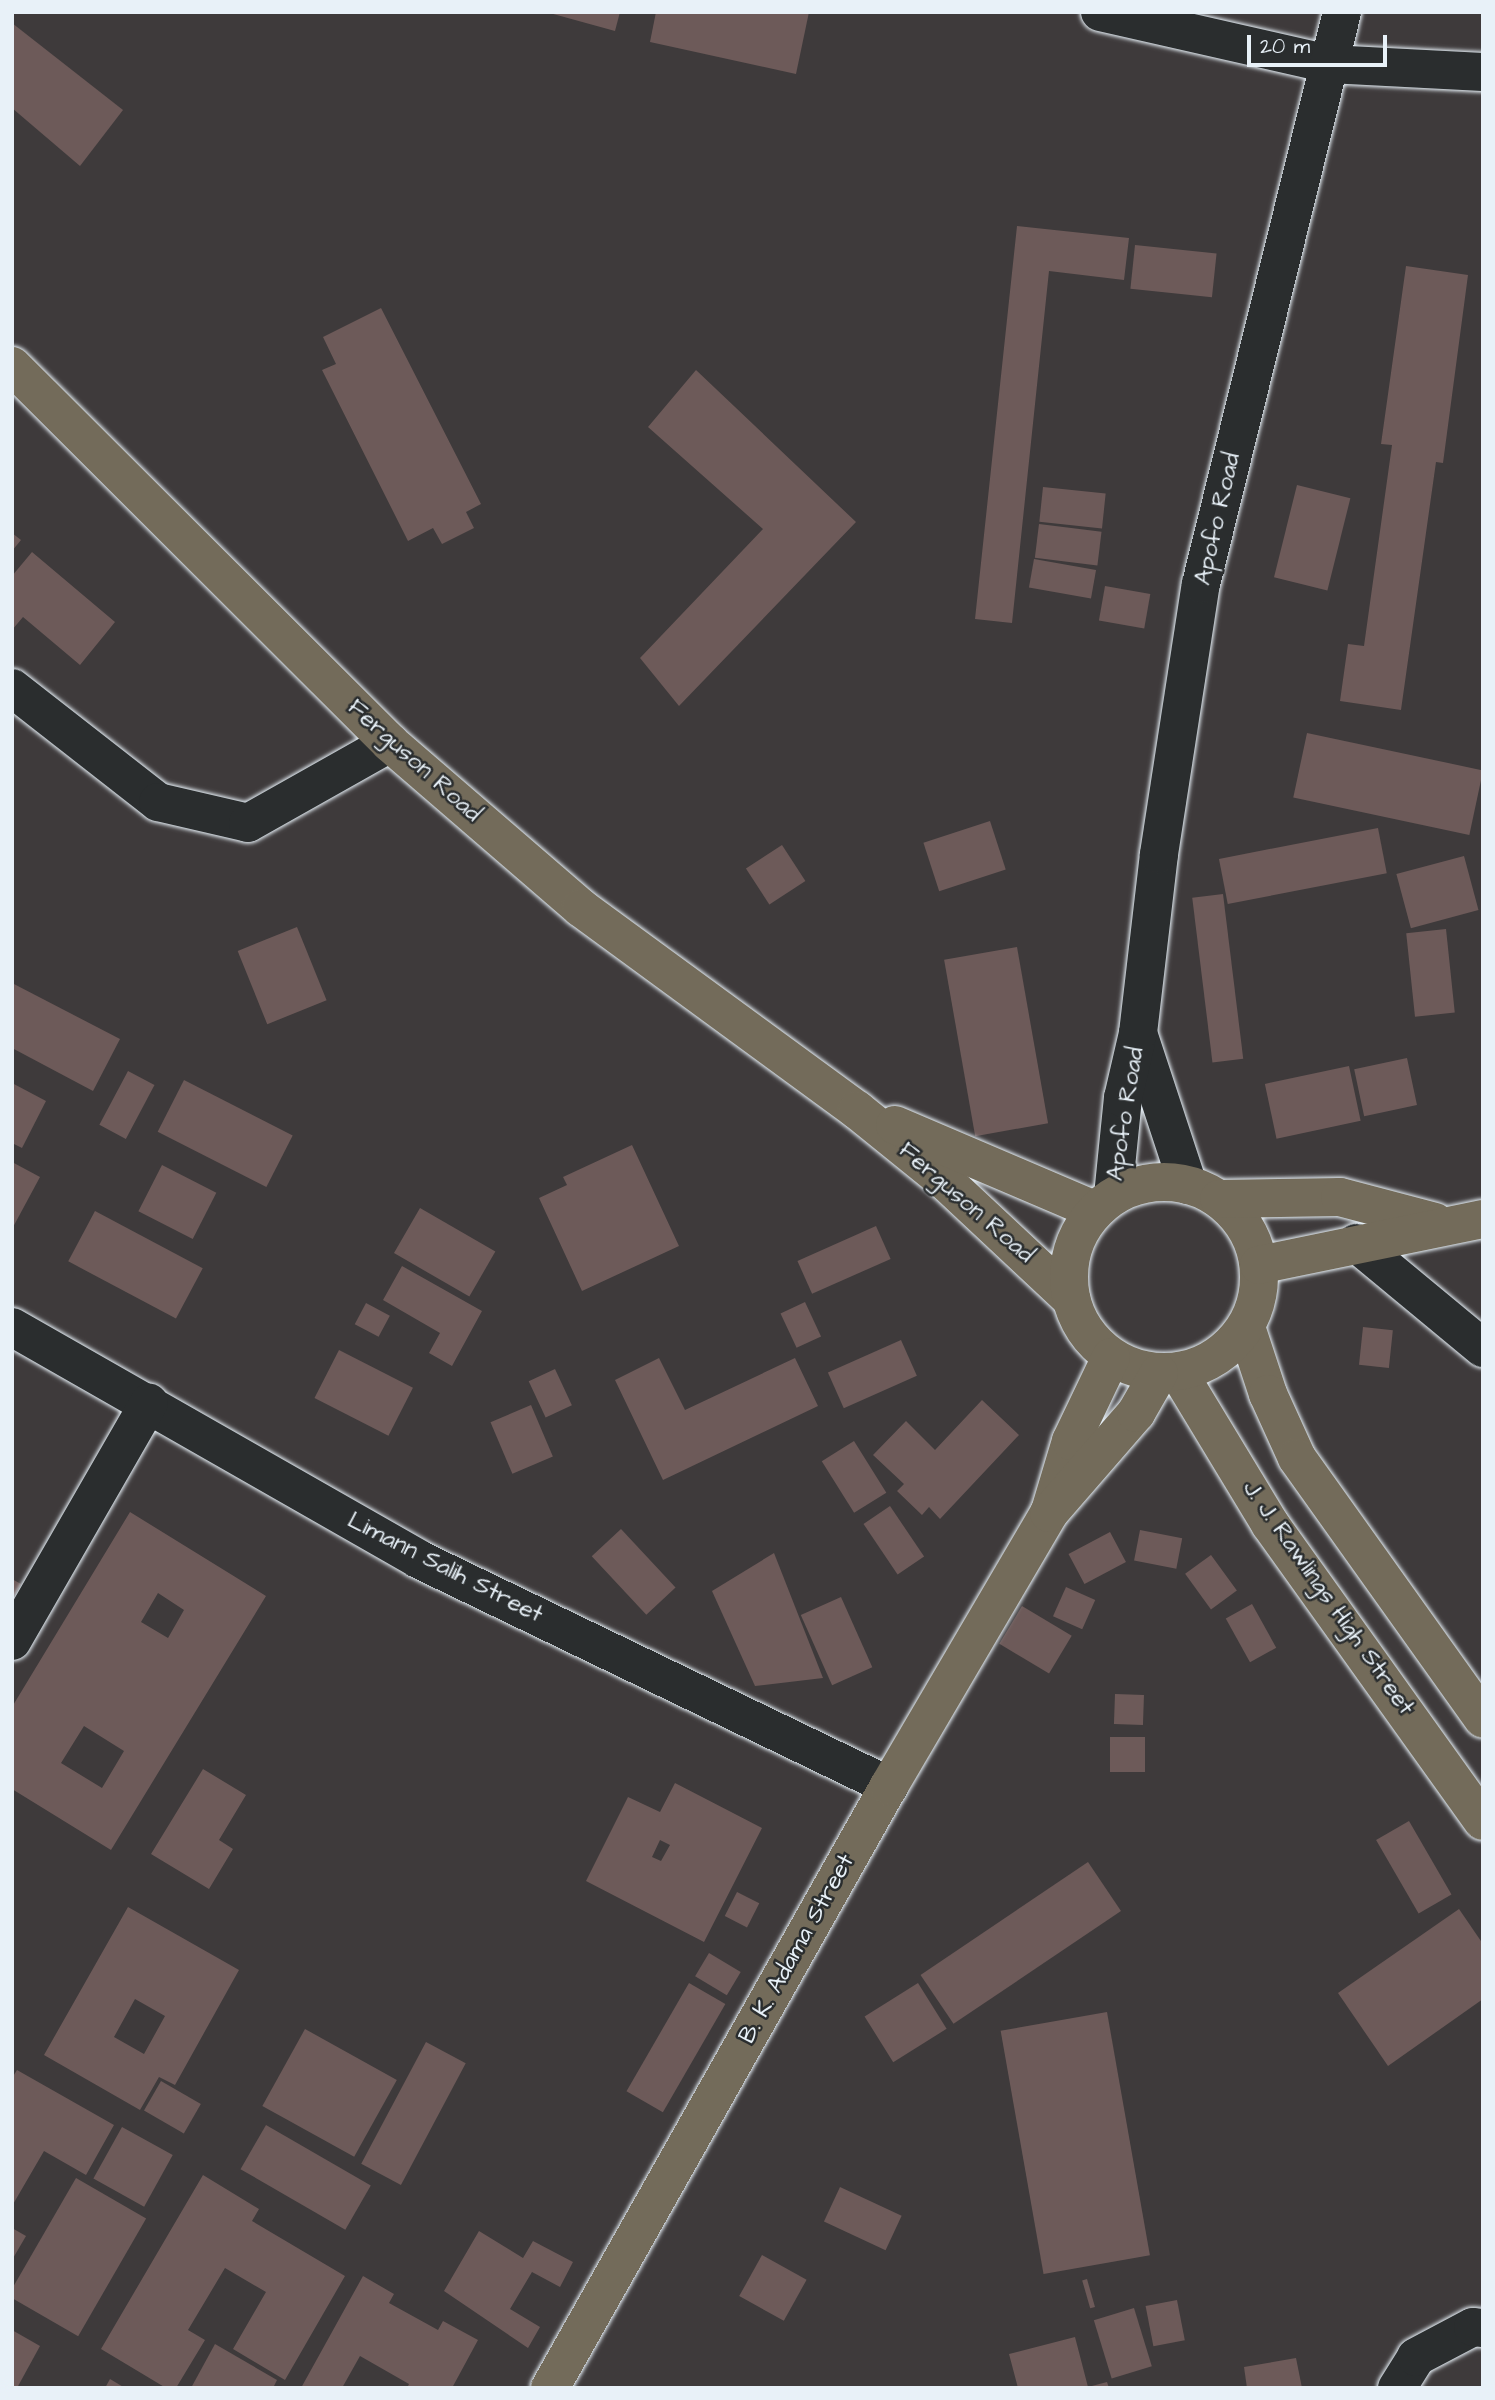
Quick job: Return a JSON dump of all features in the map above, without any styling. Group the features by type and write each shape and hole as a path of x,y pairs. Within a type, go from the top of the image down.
{"main road":[{"name":"Ferguson Road","path":"12,366 390,743 581,908 857,1110 1001,1229 1071,1299"},
{"name":"Ferguson Road","path":"857,1110 1104,1203"},
{"path":"1203,1192 1252,1240 1259,1265 1257,1297 1245,1327 1228,1349 1205,1364 1169,1372 1134,1368 1111,1357 1093,1342 1071,1299 1071,1251 1104,1203 1149,1182 1203,1192 1340,1198 1444,1224"},
{"path":"1259,1265 1444,1224 1483,1219"},
{"path":"1245,1327 1268,1394 1297,1458 1483,1719"},
{"name":"B. K. Adama Street","path":"1049,1513 1071,1441 1111,1357"},
{"name":"B. K. Adama Street","path":"550,2388 889,1786 1049,1513 1169,1372"},
{"name":"J. J. Rawlings High Street","path":"1169,1372 1270,1524 1483,1821"}],"street":[{"path":"1100,12 1329,64 1483,72"},
{"name":"Apofo Road","path":"1104,1203 1123,1098 1139,1034 1159,854 1201,584 1342,12"},
{"path":"12,688 158,802 248,823 390,743"},
{"name":"Apofo Road","path":"1139,1034 1203,1192"},
{"path":"1356,1243 1483,1348"},
{"name":"Limann Salih Street","path":"12,1327 418,1559 889,1786"},
{"path":"12,1642 149,1403"},
{"path":"1397,2388 1416,2357 1473,2327 1483,2328"}],"building":[{"path":"546,12 620,12 615,31"},
{"path":"656,12 809,12 796,74 650,42"},
{"path":"12,23 123,110 80,166 12,108"},
{"path":"1017,226 1129,238 1124,280 1049,271 1012,623 975,619"},
{"path":"1135,245 1217,254 1212,297 1130,289"},
{"path":"1406,266 1468,275 1443,463 1436,462 1401,710 1340,701 1348,644 1364,646 1392,445 1381,444"},
{"path":"381,308 481,504 466,512 474,528 442,544 433,528 408,541 322,370 336,364 323,337"},
{"path":"696,370 856,522 679,706 640,658 763,529 648,427"},
{"path":"1297,485 1350,498 1327,590 1274,577"},
{"path":"1043,487 1106,494 1102,528 1039,522"},
{"path":"1039,524 1102,532 1097,565 1035,558"},
{"path":"12,533 21,540 12,551"},
{"path":"32,552 115,622 80,665 23,617 12,630 12,576"},
{"path":"1034,559 1096,570 1091,598 1029,588"},
{"path":"1105,586 1150,594 1144,628 1099,620"},
{"path":"1307,733 1483,770 1469,835 1293,798"},
{"path":"990,821 1006,870 939,891 923,843"},
{"path":"1378,828 1387,873 1228,904 1219,859"},
{"path":"782,845 805,881 769,904 746,868"},
{"path":"1464,856 1478,910 1411,928 1396,874"},
{"path":"1223,894 1243,1059 1212,1063 1192,898"},
{"path":"297,927 327,1000 267,1024 238,951"},
{"path":"1446,929 1455,1013 1415,1017 1406,933"},
{"path":"1017,947 1048,1123 975,1136 944,960"},
{"path":"12,983 120,1039 93,1091 12,1048"},
{"path":"1407,1058 1417,1105 1364,1116 1354,1069"},
{"path":"1349,1066 1361,1121 1277,1139 1265,1084"},
{"path":"128,1071 154,1085 126,1139 99,1125"},
{"path":"184,1080 293,1135 266,1187 158,1132"},
{"path":"12,1083 46,1101 22,1148 12,1143"},
{"path":"632,1145 679,1246 582,1291 539,1198 567,1185 563,1177"},
{"path":"12,1162 40,1177 12,1229"},
{"path":"162,1165 216,1193 193,1239 138,1211"},
{"path":"420,1208 495,1252 469,1297 394,1253"},
{"path":"95,1211 203,1268 176,1319 68,1261"},
{"path":"876,1226 891,1259 812,1294 797,1261"},
{"path":"402,1266 482,1311 452,1366 429,1353 440,1333 383,1300"},
{"path":"805,1302 821,1336 797,1348 781,1313"},
{"path":"366,1303 390,1316 379,1337 355,1324"},
{"path":"1363,1327 1393,1330 1389,1368 1359,1365"},
{"path":"901,1340 917,1376 844,1408 828,1373"},
{"path":"339,1350 413,1388 388,1436 314,1398"},
{"path":"659,1358 685,1410 795,1358 818,1406 663,1480 615,1380"},
{"path":"555,1369 572,1405 546,1418 529,1381"},
{"path":"982,1400 1019,1435 940,1519 929,1507 922,1515 897,1491 904,1484 873,1455 906,1421 935,1450"},
{"path":"531,1405 553,1457 512,1474 490,1422"},
{"path":"854,1441 886,1493 854,1513 822,1461"},
{"path":"890,1506 924,1557 898,1574 863,1524"},
{"path":"130,1512 266,1596 111,1850 12,1789 12,1707","holes":["158,1593 184,1610 168,1638 141,1622","84,1726 124,1751 102,1788 61,1763"]},
{"path":"621,1529 676,1588 646,1615 592,1556"},
{"path":"1140,1530 1182,1538 1176,1569 1134,1560"},
{"path":"1110,1532 1126,1562 1084,1584 1069,1554"},
{"path":"774,1553 823,1678 755,1686 712,1591"},
{"path":"1211,1555 1237,1591 1211,1609 1185,1574"},
{"path":"12,1579 21,1584 12,1599"},
{"path":"1066,1587 1095,1600 1082,1629 1053,1616"},
{"path":"841,1597 872,1667 832,1685 801,1615"},
{"path":"1252,1604 1276,1648 1250,1662 1226,1619"},
{"path":"1022,1606 1072,1636 1049,1674 999,1644"},
{"path":"1115,1694 1144,1695 1143,1725 1114,1724"},
{"path":"1110,1737 1145,1737 1145,1772 1110,1772"},
{"path":"203,1769 246,1795 219,1840 233,1849 209,1889 151,1854"},
{"path":"675,1783 762,1828 704,1942 586,1881 628,1797 660,1812","holes":["660,1840 670,1845 661,1861 652,1857"]},
{"path":"1409,1821 1452,1895 1419,1914 1376,1840"},
{"path":"1088,1862 1121,1911 954,2024 921,1975"},
{"path":"737,1892 759,1903 747,1927 725,1916"},
{"path":"128,1907 239,1970 175,2085 159,2077 140,2110 44,2055","holes":["135,1999 165,2016 144,2054 114,2037"]},
{"path":"1459,1909 1483,1944 1483,1999 1388,2066 1338,1993"},
{"path":"709,1953 741,1972 727,1995 695,1976"},
{"path":"689,1983 725,2004 663,2112 626,2091"},
{"path":"918,1983 947,2029 893,2062 865,2016"},
{"path":"1107,2012 1150,2255 1044,2274 1001,2031"},
{"path":"305,2029 397,2080 354,2157 262,2106"},
{"path":"426,2042 466,2063 401,2185 361,2164"},
{"path":"17,2070 114,2125 86,2175 44,2151 12,2206 12,2078"},
{"path":"161,2081 201,2104 184,2133 144,2110"},
{"path":"266,2125 371,2186 345,2230 240,2169"},
{"path":"122,2127 173,2155 144,2207 93,2179"},
{"path":"203,2175 259,2209 252,2221 345,2276 285,2380 233,2349 266,2292 225,2268 188,2330 205,2340 176,2388 166,2388 101,2349"},
{"path":"76,2178 146,2218 78,2336 12,2298 12,2289"},
{"path":"840,2187 902,2216 886,2250 824,2221"},
{"path":"12,2228 26,2236 12,2260"},
{"path":"479,2231 523,2258 533,2241 573,2262 560,2287 532,2272 510,2309 540,2327 528,2348 444,2291"},
{"path":"762,2255 807,2280 784,2321 739,2296"},
{"path":"363,2276 394,2294 389,2303 438,2330 443,2321 478,2340 452,2388 407,2388 409,2384 360,2356 342,2388 301,2388"},
{"path":"1087,2279 1095,2307 1090,2308 1082,2280"},
{"path":"1177,2300 1185,2340 1153,2346 1146,2306"},
{"path":"1134,2308 1152,2366 1112,2379 1094,2320"},
{"path":"12,2330 40,2346 17,2388 12,2388"},
{"path":"1075,2337 1088,2387 1107,2382 1109,2388 1018,2388 1009,2354"},
{"path":"215,2344 277,2380 273,2388 191,2388"},
{"path":"1296,2358 1302,2388 1247,2388 1244,2367"},
{"path":"110,2379 125,2388 105,2388"}]}
